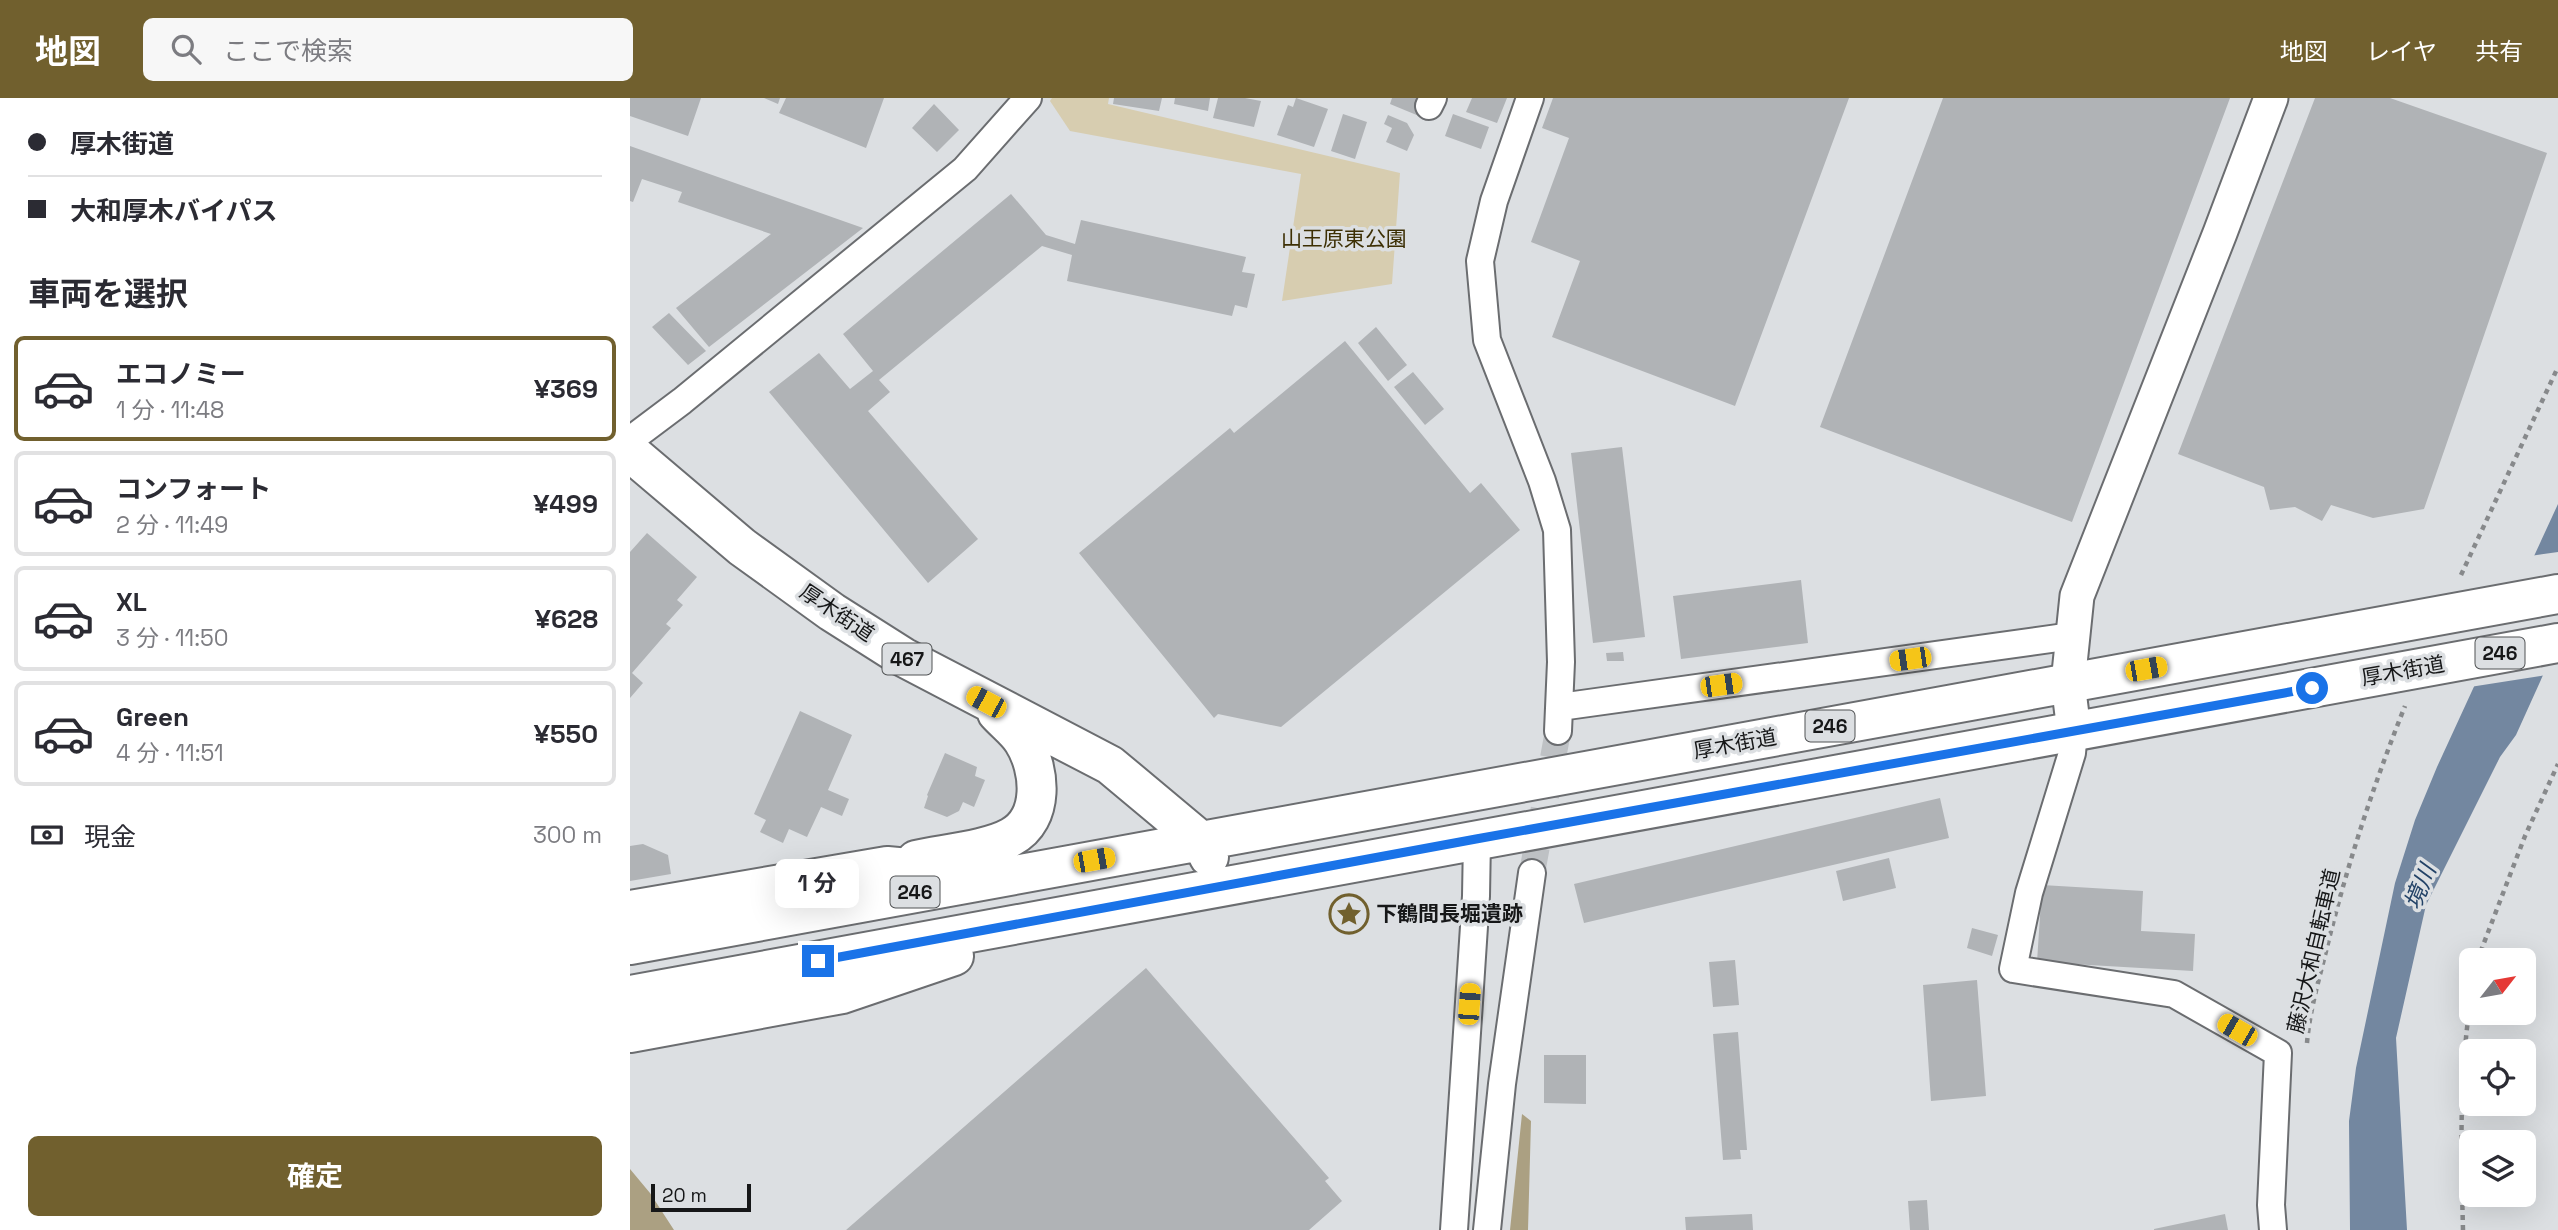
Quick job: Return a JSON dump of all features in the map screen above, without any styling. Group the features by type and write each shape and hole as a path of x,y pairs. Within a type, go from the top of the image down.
{"highway":[{"name":"厚木街道","path":"630,452 741,547 832,612 903,657 1110,765 1201,841 1225,886 2558,643"},
{"name":"厚木街道","path":"1201,841 2068,683 2458,600 2558,594"},
{"path":"986,702 1023,740 1034,763 1038,784 1035,804 1026,825 1012,837 1001,859"},
{"name":"246","path":"630,945 888,881 1001,859 1201,841"},
{"name":"246","path":"630,910 888,881 1001,859"},
{"name":"246","path":"630,996 1225,886"},
{"path":"630,1033 842,994 1086,912"}],"street":[{"path":"630,440 682,401 965,169 1028,98"},
{"path":"1530,98 1494,201 1480,261 1488,340 1542,481 1557,530 1561,603 1559,719 2072,636"},
{"path":"2271,98 2077,596 2068,683 2074,731 2072,754 2029,893 2013,969 2174,994 2278,1053 2271,1205 2273,1230"},
{"path":"1454,1230 1476,896 1476,839"},
{"path":"1487,1230 1502,1084 1532,873"}],"path":[{"path":"2458,600 2558,367"},
{"name":"藤沢大和自転車道","path":"2307,1044 2309,1017 2340,895 2382,764 2407,701"},
{"path":"2482,948 2525,836 2558,764"},
{"path":"2463,1230 2460,1139 2467,1026"}],"green space":[{"name":"山王原東公園","path":"1052,98 1109,98 1108,104 1400,173 1392,284 1282,301 1301,174 1070,131 1050,101"}],"shaded area":[{"path":"1522,1114 1531,1121 1528,1230 1510,1230"},
{"path":"630,1169 650,1193 674,1230 630,1230"}],"water":[{"name":"境川","path":"2558,504 2558,642 2516,735 2500,757 2426,905 2396,1038 2407,1230 2350,1230 2349,1121 2356,1068 2395,883 2415,820 2437,767"}],"pier":[{"path":"2558,552 2558,650 2547,675 2470,687 2530,556"}],"building":[{"path":"630,98 701,98 688,136 630,116"},
{"path":"764,98 780,98 778,104"},
{"path":"786,98 884,98 866,148 779,113"},
{"path":"1114,98 1162,98 1159,111 1113,104"},
{"path":"1175,98 1210,98 1208,111 1174,104"},
{"path":"1218,98 1261,101 1254,127 1213,118"},
{"path":"1296,98 1328,109 1314,147 1277,135 1288,105 1293,107"},
{"path":"1392,98 1426,98 1419,116 1390,104"},
{"path":"1472,98 1507,98 1497,123 1466,112"},
{"path":"1553,98 1849,98 1735,406 1552,337 1580,261 1531,242 1569,138 1542,128"},
{"path":"1943,98 2230,98 2072,522 1820,427"},
{"path":"2315,98 2390,98 2547,153 2424,509 2373,518 2331,505 2322,521 2295,507 2270,510 2264,487 2178,454"},
{"path":"934,104 959,130 937,152 912,128"},
{"path":"1343,114 1367,122 1355,159 1331,151"},
{"path":"1453,114 1489,127 1481,149 1445,136"},
{"path":"1388,115 1407,123 1414,135 1407,151 1386,142 1392,128 1384,124"},
{"path":"630,146 863,228 709,347 676,308 771,234 678,202 682,192 642,179 633,202 630,201"},
{"path":"1011,194 1046,235 1075,244 1081,220 1246,257 1242,272 1255,274 1247,308 1235,305 1232,316 1067,281 1072,255 1042,246 879,380 890,392 868,411 978,539 928,583 769,392 819,353 850,389 873,371 843,334"},
{"path":"669,313 706,351 688,365 652,327"},
{"path":"1376,327 1407,365 1388,381 1358,343"},
{"path":"1345,341 1470,493 1481,483 1520,530 1281,727 1218,714 1214,718 1079,553 1230,428 1234,433"},
{"path":"1413,372 1444,409 1425,425 1394,387"},
{"path":"1622,447 1645,637 1593,643 1571,453"},
{"path":"647,533 697,577 677,600 683,605 666,624 671,628 632,673 643,683 630,698 630,552"},
{"path":"1801,580 1808,643 1681,659 1673,596"},
{"path":"1623,652 1624,661 1607,661 1606,653"},
{"path":"800,711 852,735 828,790 849,799 842,816 821,807 807,837 789,829 783,843 760,832 766,820 754,814"},
{"path":"945,753 977,767 975,776 985,780 974,807 963,802 959,811 947,817 924,808"},
{"path":"1940,798 1949,838 1584,923 1574,884"},
{"path":"643,844 668,855 671,874 630,881 630,846"},
{"path":"1889,858 1896,888 1843,901 1836,871"},
{"path":"2042,885 2143,891 2141,931 2195,934 2193,971 2037,962"},
{"path":"1972,928 1998,935 1992,956 1967,948"},
{"path":"1735,960 1739,1005 1713,1007 1709,962"},
{"path":"1146,968 1329,1178 1325,1181 1342,1201 1309,1230 846,1230"},
{"path":"1977,980 1986,1096 1931,1101 1923,985"},
{"path":"1738,1032 1747,1150 1740,1150 1741,1159 1723,1160 1713,1034"},
{"path":"1544,1055 1586,1055 1586,1104 1544,1103"},
{"path":"1927,1200 1929,1230 1910,1230 1908,1201"},
{"path":"1752,1214 1753,1230 1686,1230 1685,1217"},
{"path":"2225,1214 2228,1230 2154,1230 2154,1229"}],"tunnel":[{"path":"1532,873 1558,731"}],"place":[{"name":"下鶴間長堀遺跡","path":"1349,914"}],"route":[{"path":"818,961 2312,688"}]}
